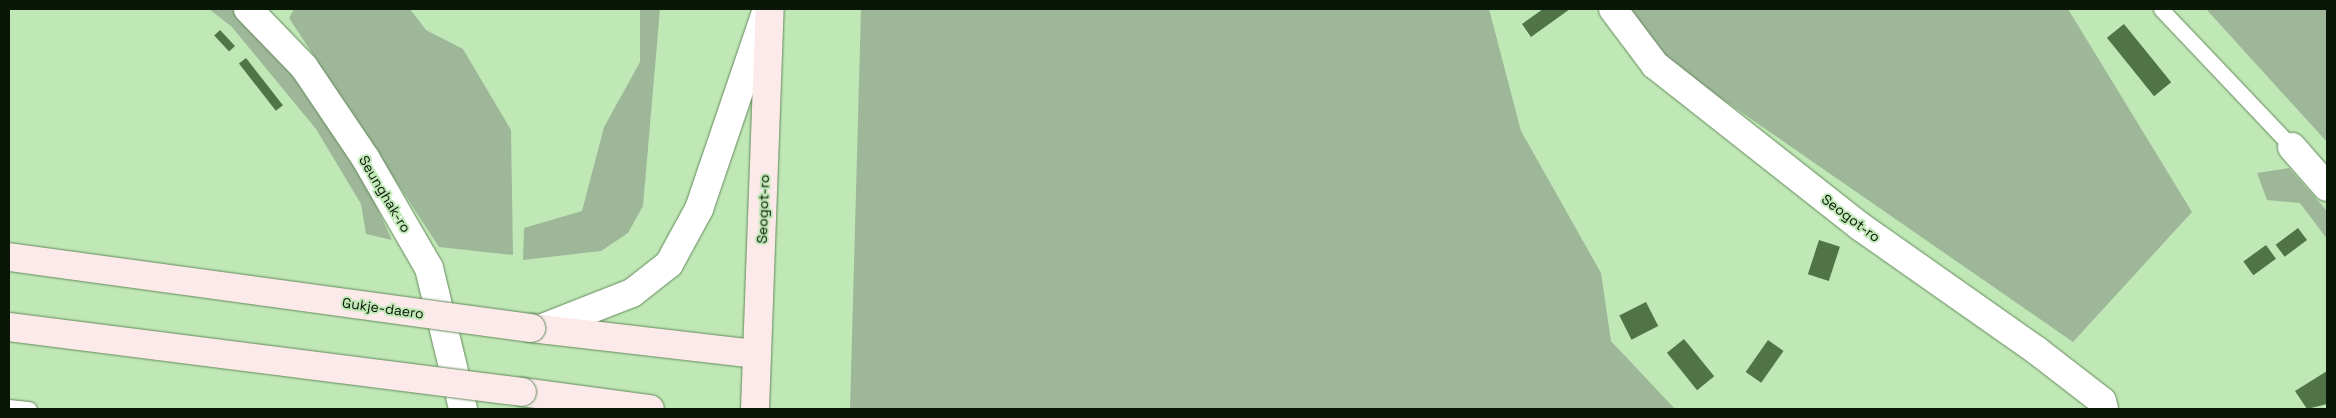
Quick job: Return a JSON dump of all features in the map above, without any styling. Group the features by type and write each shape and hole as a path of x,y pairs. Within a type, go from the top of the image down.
{"main road":[{"name":"Seogot-ro","path":"755,409 768,9"},
{"name":"Gukje-daero","path":"9,257 536,328 757,354"},
{"path":"9,327 540,399 650,409"}],"street":[{"name":"Seunghak-ro","path":"248,9 304,67 366,159 429,268 463,409"},
{"path":"536,328 632,293 669,264 699,209 768,9"},
{"name":"Seogot-ro","path":"1613,9 1655,65 1861,227 2036,350 2102,401 2104,409"},
{"path":"2292,147 2327,188"}],"lane":[{"path":"2161,9 2292,147"},
{"path":"9,407 29,409"}],"green space":[{"path":"209,9 232,9 242,15 306,91 360,171 392,240 366,234 361,204 316,129 232,27"},
{"path":"294,9 410,9 426,30 463,49 511,130 513,255 439,247 289,18"},
{"path":"640,9 660,9 643,206 628,233 601,251 523,260 524,228 582,211 604,127 640,62"},
{"path":"861,9 1489,9 1521,131 1601,273 1611,341 1675,409 850,409"},
{"path":"1630,9 2068,9 2192,212 2073,342 1673,65"},
{"path":"2206,9 2327,9 2327,142"},
{"path":"2289,168 2327,211 2327,239 2300,203 2267,200 2257,173"}],"building":[{"path":"1543,9 1570,9 1531,37 1522,24"},
{"path":"2124,24 2171,82 2154,96 2107,38"},
{"path":"220,30 235,46 229,52 214,35"},
{"path":"246,58 283,105 276,111 239,64"},
{"path":"2298,228 2307,240 2285,257 2276,245"},
{"path":"1819,240 1840,247 1829,281 1808,274"},
{"path":"2266,245 2276,259 2253,275 2243,261"},
{"path":"1646,302 1658,326 1632,340 1619,316"},
{"path":"1684,339 1714,376 1697,390 1667,353"},
{"path":"1768,340 1784,351 1761,383 1746,372"},
{"path":"2327,371 2327,404 2307,409 2295,391"}]}
